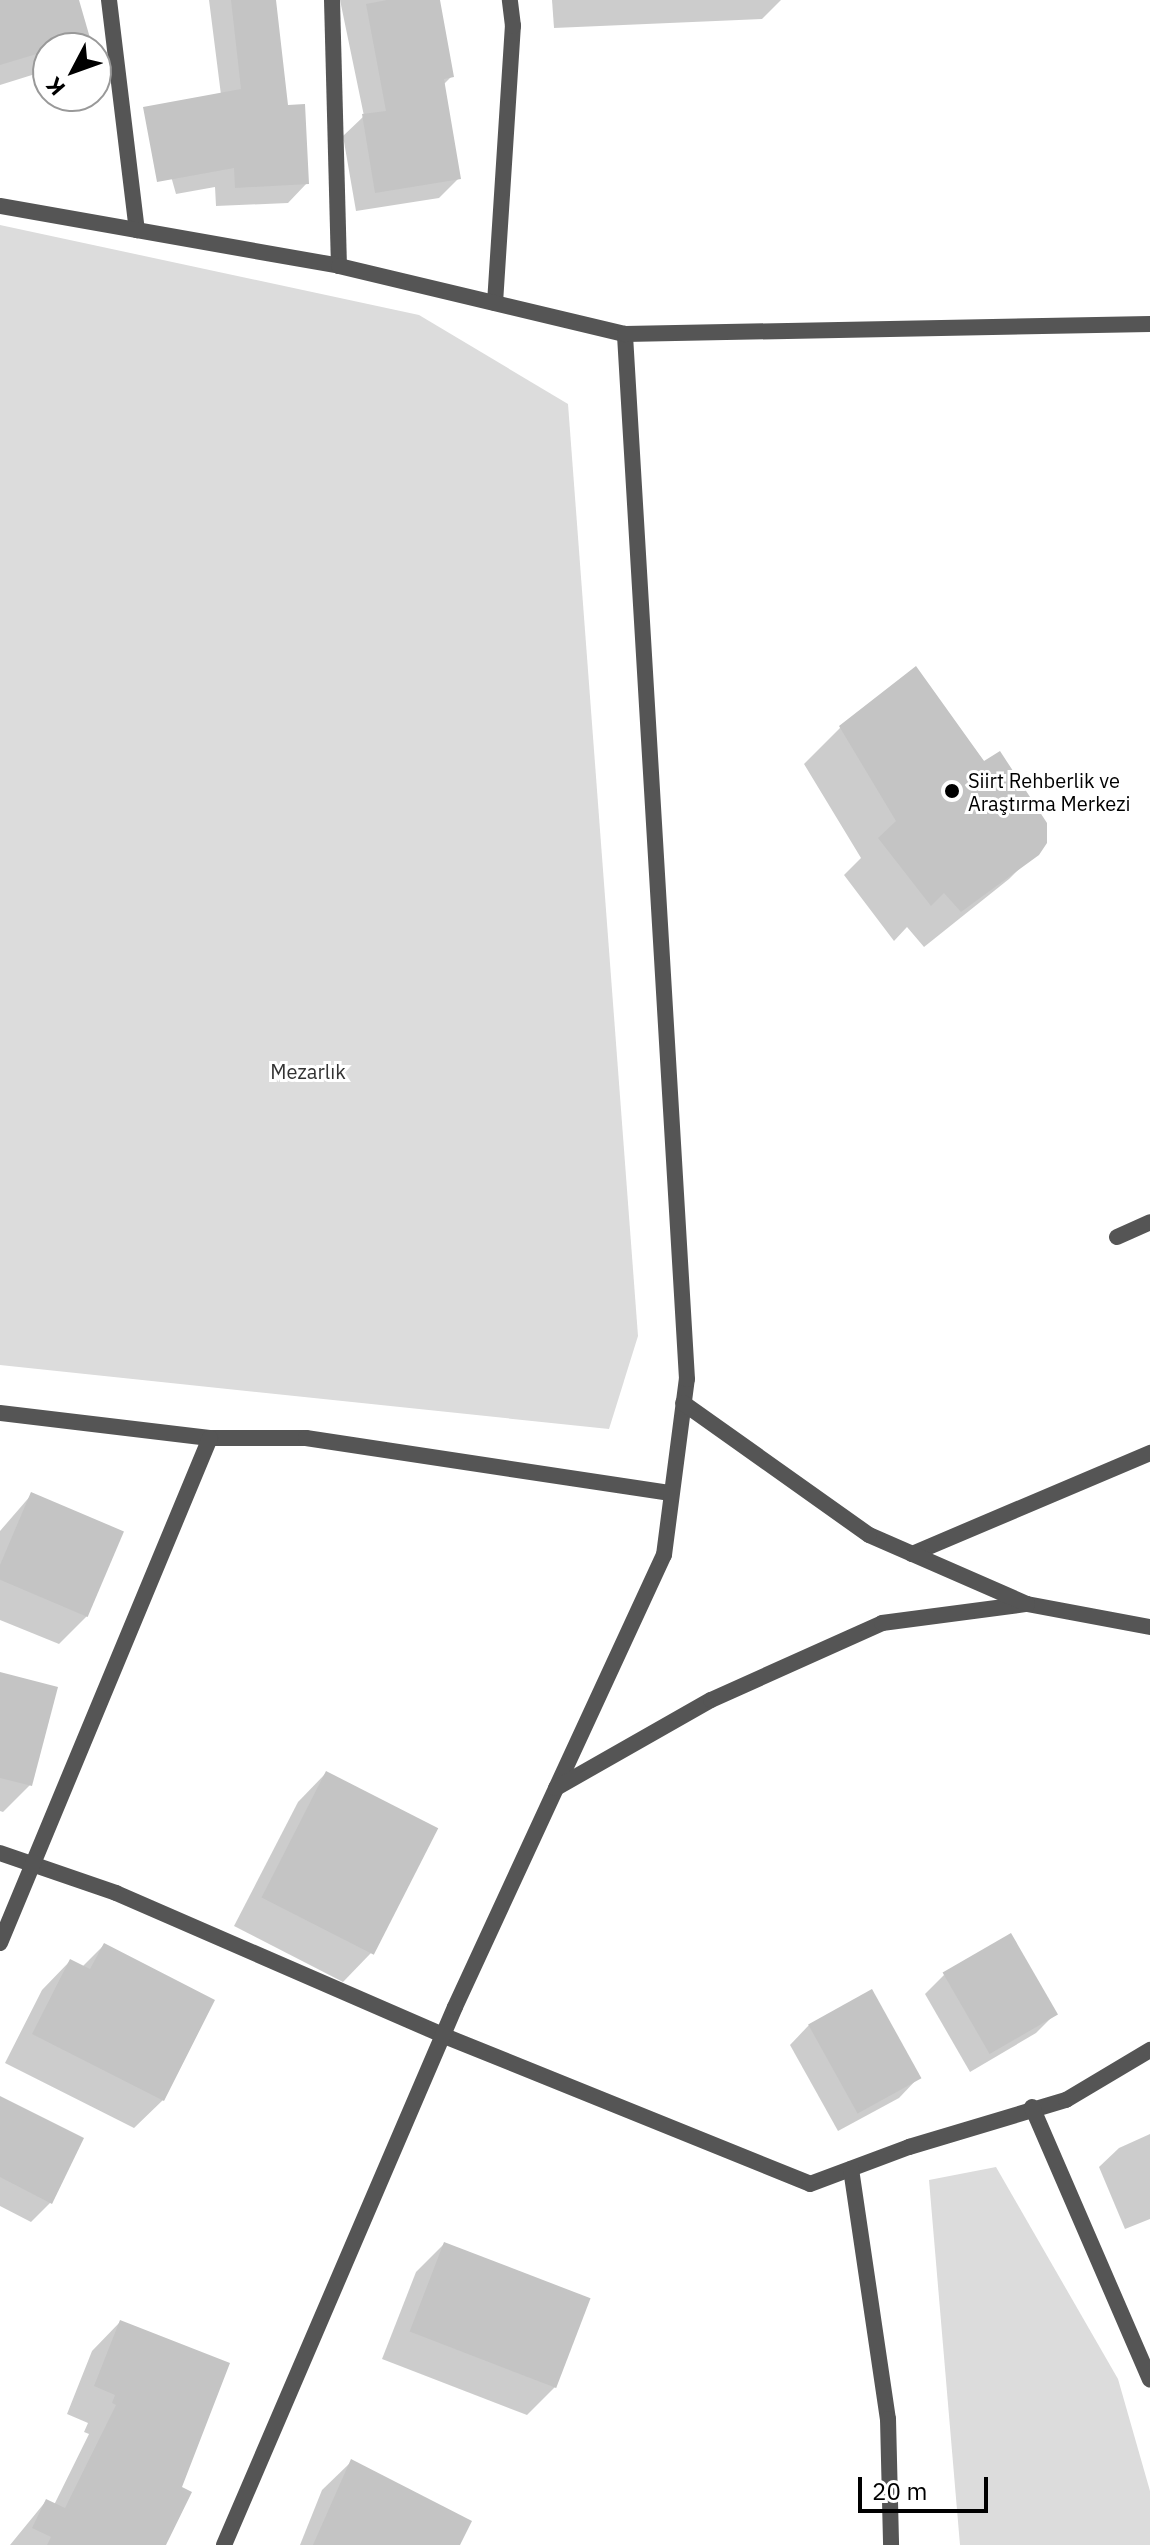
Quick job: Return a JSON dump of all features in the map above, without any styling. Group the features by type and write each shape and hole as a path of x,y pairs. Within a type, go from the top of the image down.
{"street":[{"path":"109,0 137,230"},
{"path":"332,0 339,266"},
{"path":"495,303 513,26 510,0"},
{"path":"0,206 339,266 625,334 1150,324"},
{"path":"224,2545 442,2035 664,1555 687,1379 625,334"},
{"path":"1117,1237 1150,1222"},
{"path":"683,1403 869,1535 1027,1604 1150,1627"},
{"path":"0,1413 210,1438 306,1438 671,1493"},
{"path":"0,1943 210,1438"},
{"path":"912,1554 1150,1453"},
{"path":"556,1788 711,1700 882,1623 1027,1604"},
{"path":"0,1853 116,1893 442,2035 810,2184 1032,2107 1066,2100 1150,2050"},
{"path":"1032,2107 1150,2380"},
{"path":"851,2169 888,2419 891,2545"}],"green space":[{"name":"Mezarlık","path":"0,225 419,315 568,404 638,1336 609,1429 0,1365"},
{"path":"996,2167 1118,2379 1150,2491 1150,2545 960,2545 929,2180"}],"building":[{"path":"0,0 79,0 88,32 32,32 32,55 0,65"},
{"path":"231,0 276,0 288,105 305,104 309,184 235,188 234,168 157,182 143,107 241,89"},
{"path":"387,0 440,0 454,77 444,79 461,179 375,193 362,114 386,111 366,4"},
{"name":"Siirt Rehberlik ve Araştırma Merkezi","path":"916,666 984,761 1000,751 1047,823 1047,843 1039,855 961,912 944,893 931,906 878,838 896,821 839,726"},
{"path":"31,1492 124,1531 88,1617 0,1580 0,1565"},
{"path":"0,1672 58,1687 32,1786 0,1778"},
{"path":"326,1771 438,1828 374,1955 262,1898"},
{"path":"1011,1933 1058,2014 990,2054 943,1973"},
{"path":"104,1943 215,2000 164,2101 32,2034 70,1959 90,1969"},
{"path":"872,1989 921,2078 858,2114 808,2024"},
{"path":"0,2096 84,2138 52,2204 0,2177"},
{"path":"444,2242 591,2298 556,2388 410,2332"},
{"path":"120,2320 230,2363 182,2487 192,2492 166,2545 47,2545 51,2537 32,2528 46,2499 65,2508 116,2405 112,2403 115,2395 94,2386"},
{"path":"351,2459 472,2521 460,2545 313,2545"}],"place":[{"name":"Siirt Rehberlik ve Araştırma Merkezi","path":"952,791"}]}
